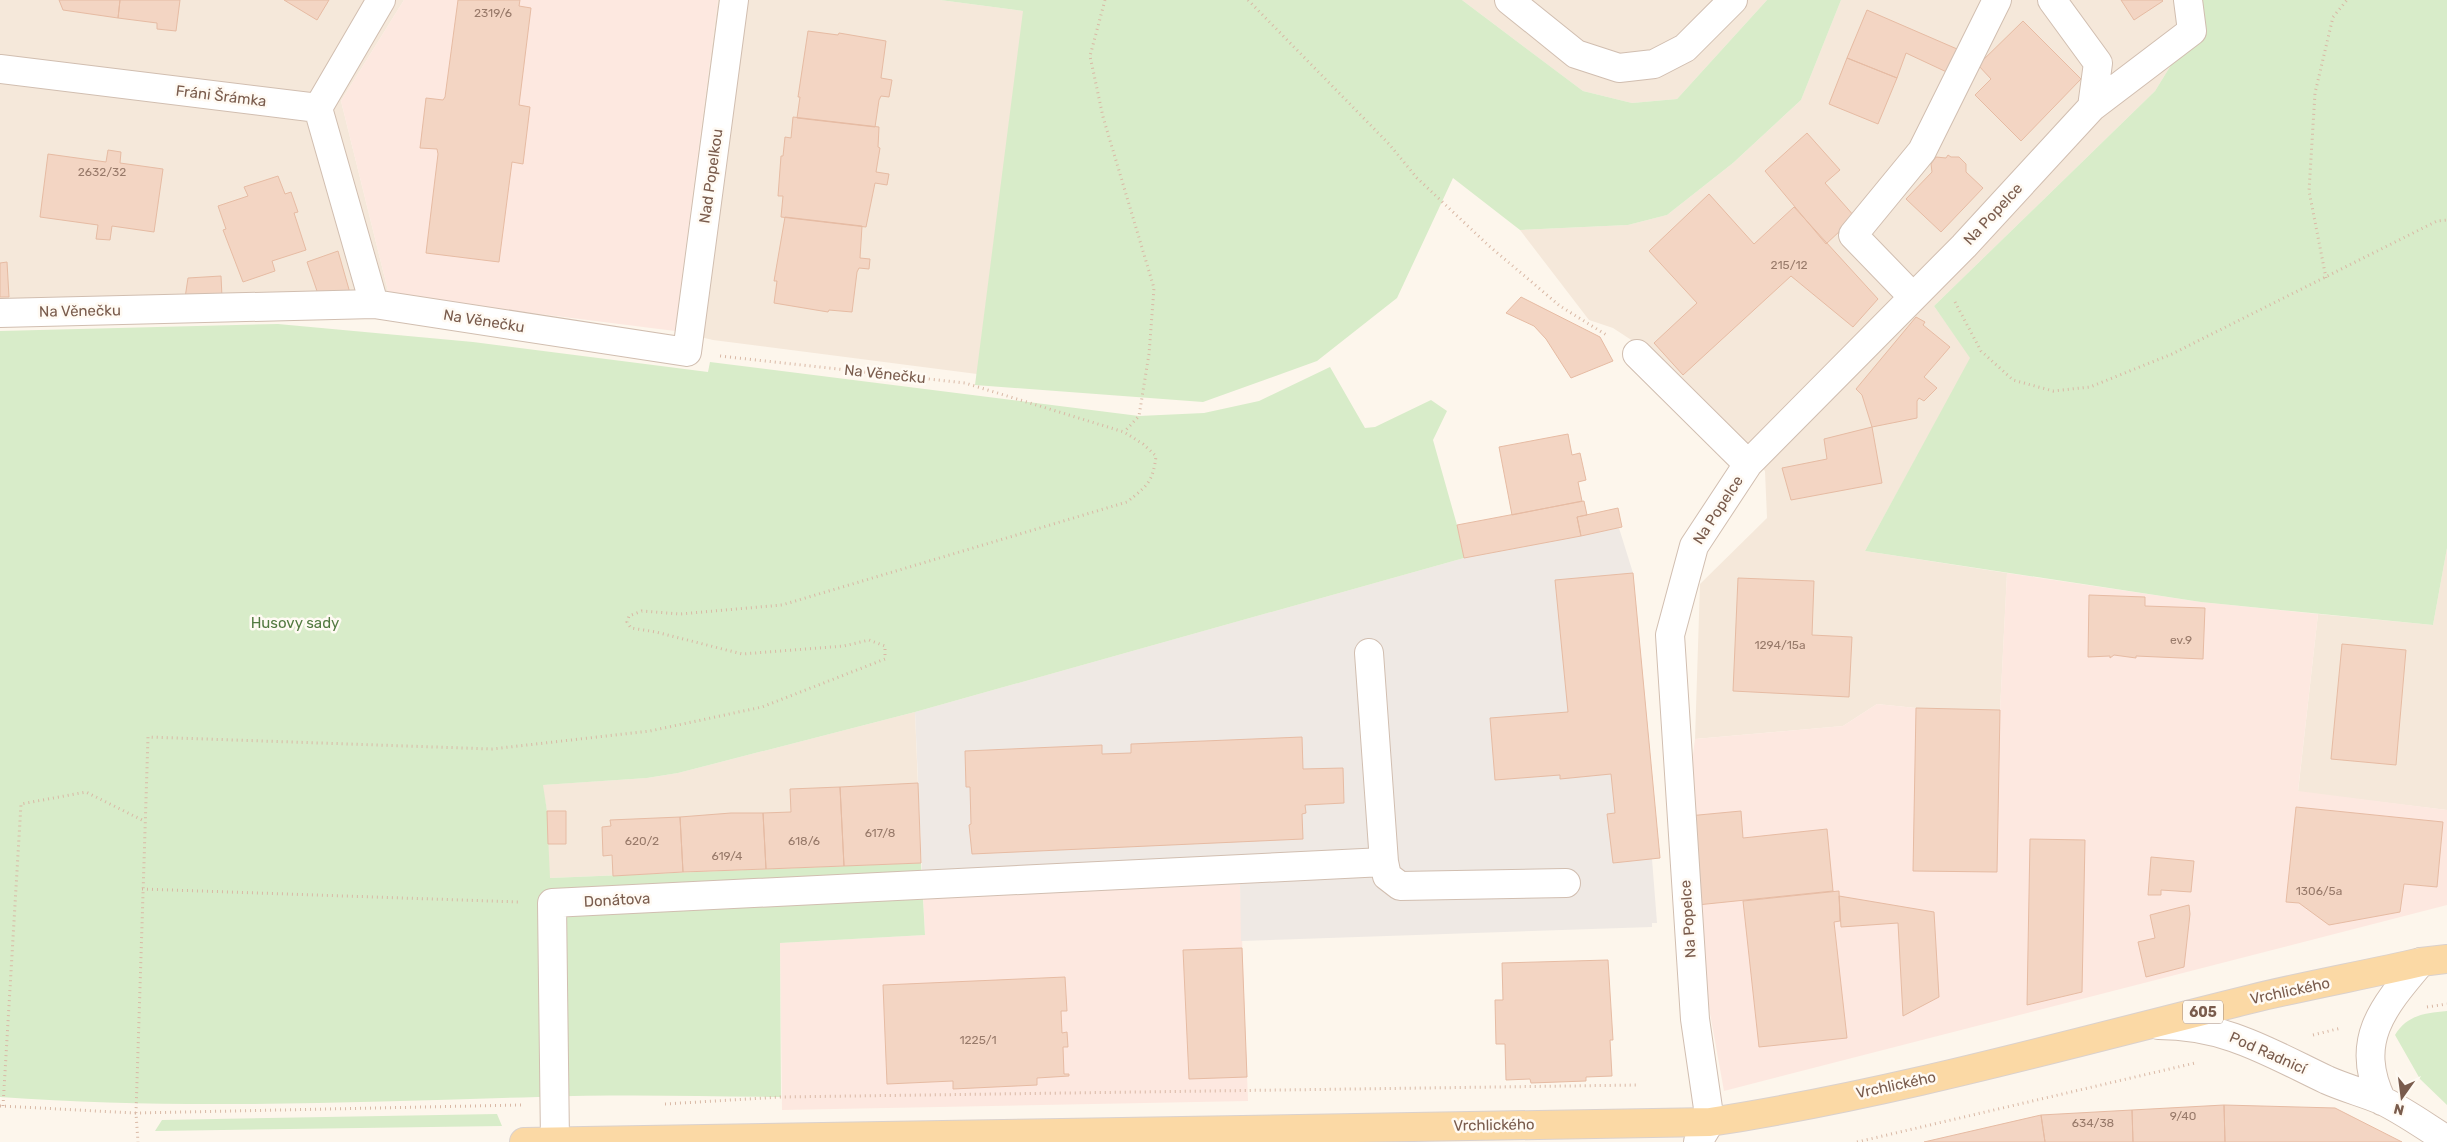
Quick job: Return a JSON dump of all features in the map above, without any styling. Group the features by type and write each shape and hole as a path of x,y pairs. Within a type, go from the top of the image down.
{"main road":[{"name":"Vrchlického","path":"524,1142 1704,1132 1764,1114 1977,1068 2253,999 2434,961"}],"street":[{"path":"374,304 318,108 381,0"},
{"name":"Nad Popelkou","path":"688,352 734,0"},
{"path":"1508,0 1576,54 1619,68 1654,64 1685,48 1733,0"},
{"path":"1913,297 1853,235 1922,151 1997,0"},
{"path":"2052,0 2098,64 2092,107"},
{"name":"Na Popelce","path":"1704,1132 1670,635 1694,546 1748,464 1939,271 2092,107 2192,31 2188,0"},
{"name":"Fráni Šrámka","path":"0,69 318,108"},
{"name":"Na Věnečku","path":"0,313 374,304 688,352"},
{"path":"1636,354 1748,464"},
{"path":"1370,653 1384,862 1387,876 1400,886 1566,883"},
{"name":"Donátova","path":"552,903 1384,862"},
{"path":"552,903 554,1142"},
{"path":"2382,1101 2375,1086 2370,1054 2372,1036 2377,1019 2395,992 2434,961"},
{"name":"Pod Radnicí","path":"2149,1026 2182,1025 2214,1030 2238,1038 2336,1084 2382,1101 2447,1140"}],"path":[{"path":"1106,0 1090,56 1103,117 1154,288 1149,354 1139,416 1124,432"},
{"path":"1248,0 1389,144 1417,178 1488,245 1560,306 1636,354"},
{"path":"2326,278 2309,191 2315,94 2333,16 2347,0"},
{"path":"1939,271 1981,351 2013,380 2053,392 2090,387 2172,354 2437,221 2447,220"},
{"name":"Na Věnečku","path":"144,821 148,737 492,749 650,731 762,707 885,659 885,646 869,640 844,646 742,654 656,632 631,628 627,622 629,616 642,611 680,614 782,605 1127,502 1146,487 1154,475 1156,456 1143,444 1124,432 965,384 688,352"},
{"path":"138,1142 136,1114 144,821 86,792 21,804 2,1106 136,1114 554,1105"},
{"path":"142,889 552,903"},
{"path":"2260,1048 2412,1009 2447,1004"},
{"path":"1857,1142 2203,1062"},
{"path":"664,1104 781,1097 1639,1085"}],"shaded area":[{"path":"0,0 404,0 341,101 389,295 0,304"},
{"path":"404,0 718,0 675,331 389,295 341,101"},
{"path":"718,0 940,0 1024,11 977,374 713,340 675,331"},
{"path":"1462,0 1767,0 1677,99 1632,103 1583,91"},
{"path":"1841,0 2202,0 2192,31 2155,91 1934,306 1971,358 1865,551 2007,573 2000,710 1916,708 1877,704 1843,726 1695,739 1700,584 1767,518 1765,471 1642,347 1613,328 1589,320 1520,230 1628,225 1667,215 1733,163 1801,100"},
{"path":"1619,528 1633,573 1660,858 1652,859 1657,923 1652,923 1652,927 1241,941 1240,883 923,894 915,712 1464,558"},
{"path":"2447,548 2447,810 2298,792 2318,614 2433,625"},
{"path":"2007,573 2201,602 2318,614 2298,791 2447,810 2447,905 1724,1091 1694,925 1685,816 1695,739 1843,726 1877,704 1916,708 2000,710"},
{"path":"915,712 921,863 549,878 547,811 542,785 647,778 678,773"},
{"path":"1240,882 1248,1101 782,1110 780,943 925,935 923,894"}],"green space":[{"path":"940,0 1462,0 1583,91 1632,103 1677,99 1767,0 1841,0 1801,100 1733,163 1667,215 1628,225 1520,230 1453,178 1397,298 1317,361 1203,402 975,385 1023,11"},
{"path":"2202,0 2447,0 2447,548 2433,625 2201,602 1865,551 1970,358 1934,306 2155,91 2192,31"},
{"name":"Husovy sady","path":"278,324 473,342 708,372 710,362 1139,416 1204,413 1259,401 1330,367 1365,428 1375,427 1431,400 1447,411 1433,440 1457,525 1464,558 915,712 678,773 647,778 543,785 547,811 550,878 921,863 925,935 780,943 781,1097 599,1096 336,1103 202,1104 67,1101 0,1097 0,331"},
{"path":"2447,1011 2447,1105 2420,1079 2395,1035 2405,1023 2417,1016"},
{"path":"497,1114 502,1126 155,1131 162,1120"}],"building":[{"path":"59,0 120,0 118,18 63,10"},
{"path":"120,0 180,0 176,31 157,29 157,23 118,18"},
{"path":"284,0 329,0 317,20"},
{"path":"458,0 520,0 519,6 531,8 519,105 530,107 523,164 512,162 499,262 426,253 438,154 437,149 420,148 426,98 443,100 445,97"},
{"path":"2121,0 2162,0 2163,1 2134,20"},
{"path":"1867,10 1964,52 1953,75 1906,53 1897,78 1847,58"},
{"path":"2023,21 2081,79 2021,141 1975,95 1991,79 1978,65"},
{"path":"808,31 838,35 839,33 886,41 881,78 892,80 889,97 881,96 879,100 875,127 797,118 800,97 798,97"},
{"path":"1847,58 1897,78 1878,124 1829,104"},
{"path":"793,117 879,127 878,147 880,148 876,172 889,174 887,185 875,183 866,227 781,217 783,196 778,196 781,156 783,156 785,137 791,138"},
{"path":"1807,133 1840,170 1825,183 1855,217 1826,244 1765,171"},
{"path":"108,150 121,152 120,163 163,169 154,232 112,226 110,240 96,239 98,225 40,217 48,154 106,162"},
{"path":"1948,155 1959,157 1966,164 1966,172 1983,188 1941,232 1906,199 1932,172 1931,164 1936,157 1946,158"},
{"path":"278,176 285,194 291,192 298,212 294,213 306,250 272,261 275,271 243,282 223,230 226,229 218,206 248,196 244,187"},
{"path":"1709,194 1754,244 1794,207 1878,299 1853,327 1791,276 1683,375 1654,343 1697,303 1649,251"},
{"path":"785,217 862,226 860,258 870,259 869,269 859,268 857,272 852,312 829,310 828,312 774,303 777,281 774,281"},
{"path":"338,251 350,293 318,294 307,262"},
{"path":"7,262 9,297 0,297 0,263"},
{"path":"221,276 222,297 185,298 188,278"},
{"path":"1521,297 1600,337 1613,361 1571,378 1546,339 1534,326 1506,313"},
{"path":"1916,317 1925,322 1923,325 1950,347 1924,377 1937,388 1924,401 1919,398 1917,401 1917,418 1872,427 1862,395 1856,389"},
{"path":"1872,427 1882,483 1791,500 1782,468 1827,459 1824,439"},
{"path":"1568,434 1572,455 1580,453 1586,480 1578,482 1582,501 1512,515 1499,447"},
{"path":"1584,501 1587,515 1577,517 1581,536 1464,558 1457,525"},
{"path":"1618,508 1622,527 1581,536 1577,517"},
{"path":"1633,573 1660,858 1613,863 1607,814 1615,813 1611,774 1560,779 1560,775 1495,780 1490,718 1568,712 1555,580"},
{"path":"1738,578 1814,581 1812,635 1852,637 1849,697 1733,691"},
{"path":"2089,595 2145,597 2145,606 2205,608 2203,659 2136,656 2136,658 2114,655 2110,658 2110,656 2088,657"},
{"path":"2342,644 2406,650 2396,765 2331,759"},
{"path":"1916,708 2000,710 1997,872 1913,871"},
{"path":"1302,737 1303,769 1343,768 1344,803 1305,805 1306,813 1302,814 1303,839 972,854 969,825 971,824 970,787 966,787 965,751 1102,745 1102,754 1131,753 1131,744"},
{"path":"918,783 921,863 844,866 840,787"},
{"path":"840,787 844,866 766,869 763,813 791,812 790,789"},
{"path":"2296,807 2443,822 2437,887 2404,884 2400,912 2329,925 2299,903 2286,902"},
{"path":"547,811 566,811 566,844 548,844"},
{"path":"1741,811 1743,838 1827,829 1833,891 1697,905 1688,816"},
{"path":"731,813 763,813 766,869 683,872 680,817"},
{"path":"680,817 683,872 613,876 612,855 603,856 602,827 611,826 610,820"},
{"path":"2030,839 2085,840 2082,992 2027,1005"},
{"path":"2151,857 2194,861 2191,892 2161,890 2161,895 2148,895"},
{"path":"1839,891 1840,921 1834,922 1847,1038 1759,1047 1743,901"},
{"path":"1839,896 1934,912 1939,997 1903,1016 1898,923 1841,927"},
{"path":"2189,905 2190,914 2184,967 2146,977 2138,942 2155,938 2150,915"},
{"path":"1242,948 1247,1077 1189,1079 1183,950"},
{"path":"1608,960 1613,1040 1610,1040 1612,1076 1586,1077 1586,1081 1531,1083 1530,1079 1506,1080 1505,1044 1496,1044 1495,1000 1503,1000 1502,963"},
{"path":"1065,977 1067,1011 1061,1011 1062,1033 1067,1032 1068,1047 1063,1047 1064,1074 1069,1074 1069,1076 1037,1078 1037,1085 953,1089 953,1081 887,1084 883,985"},
{"path":"2224,1105 2225,1142 2133,1142 2132,1110"},
{"path":"2224,1105 2335,1108 2402,1142 2225,1142"},
{"path":"2132,1110 2133,1142 2045,1142 2041,1115"},
{"path":"2041,1115 2045,1142 1924,1142"}]}
